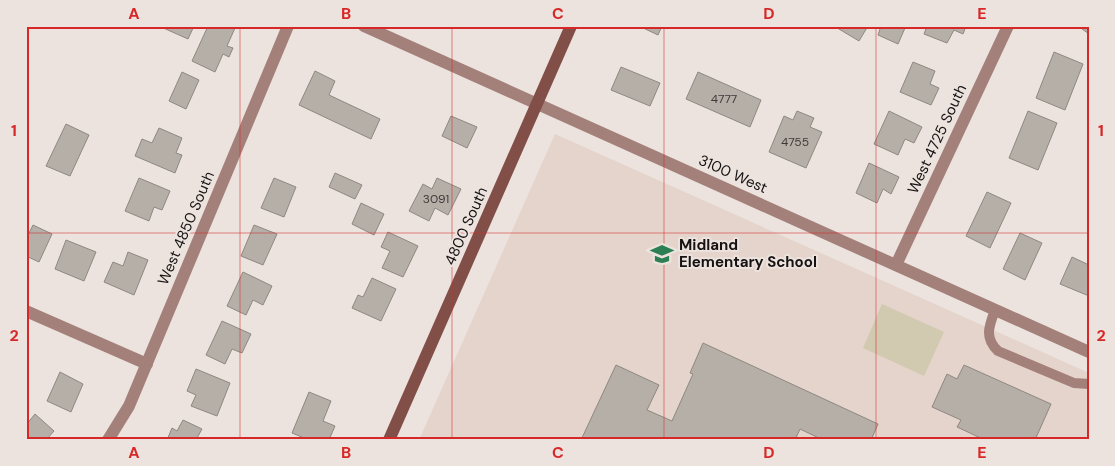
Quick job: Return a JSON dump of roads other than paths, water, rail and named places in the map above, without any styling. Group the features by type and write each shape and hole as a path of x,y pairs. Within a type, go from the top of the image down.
{"main road":[{"name":"4800 South","path":"389,440 571,26"}],"street":[{"name":"West 4850 South","path":"108,440 129,406 288,26"},
{"name":"3100 West","path":"364,26 1089,352"},
{"name":"West 4725 South","path":"896,265 1008,26"},
{"path":"26,311 147,364"}],"lane":[{"path":"995,310 988,334 991,343 998,351 1074,383 1089,384"}],"place":[{"name":"Midland Elementary School","path":"662,254"}]}
